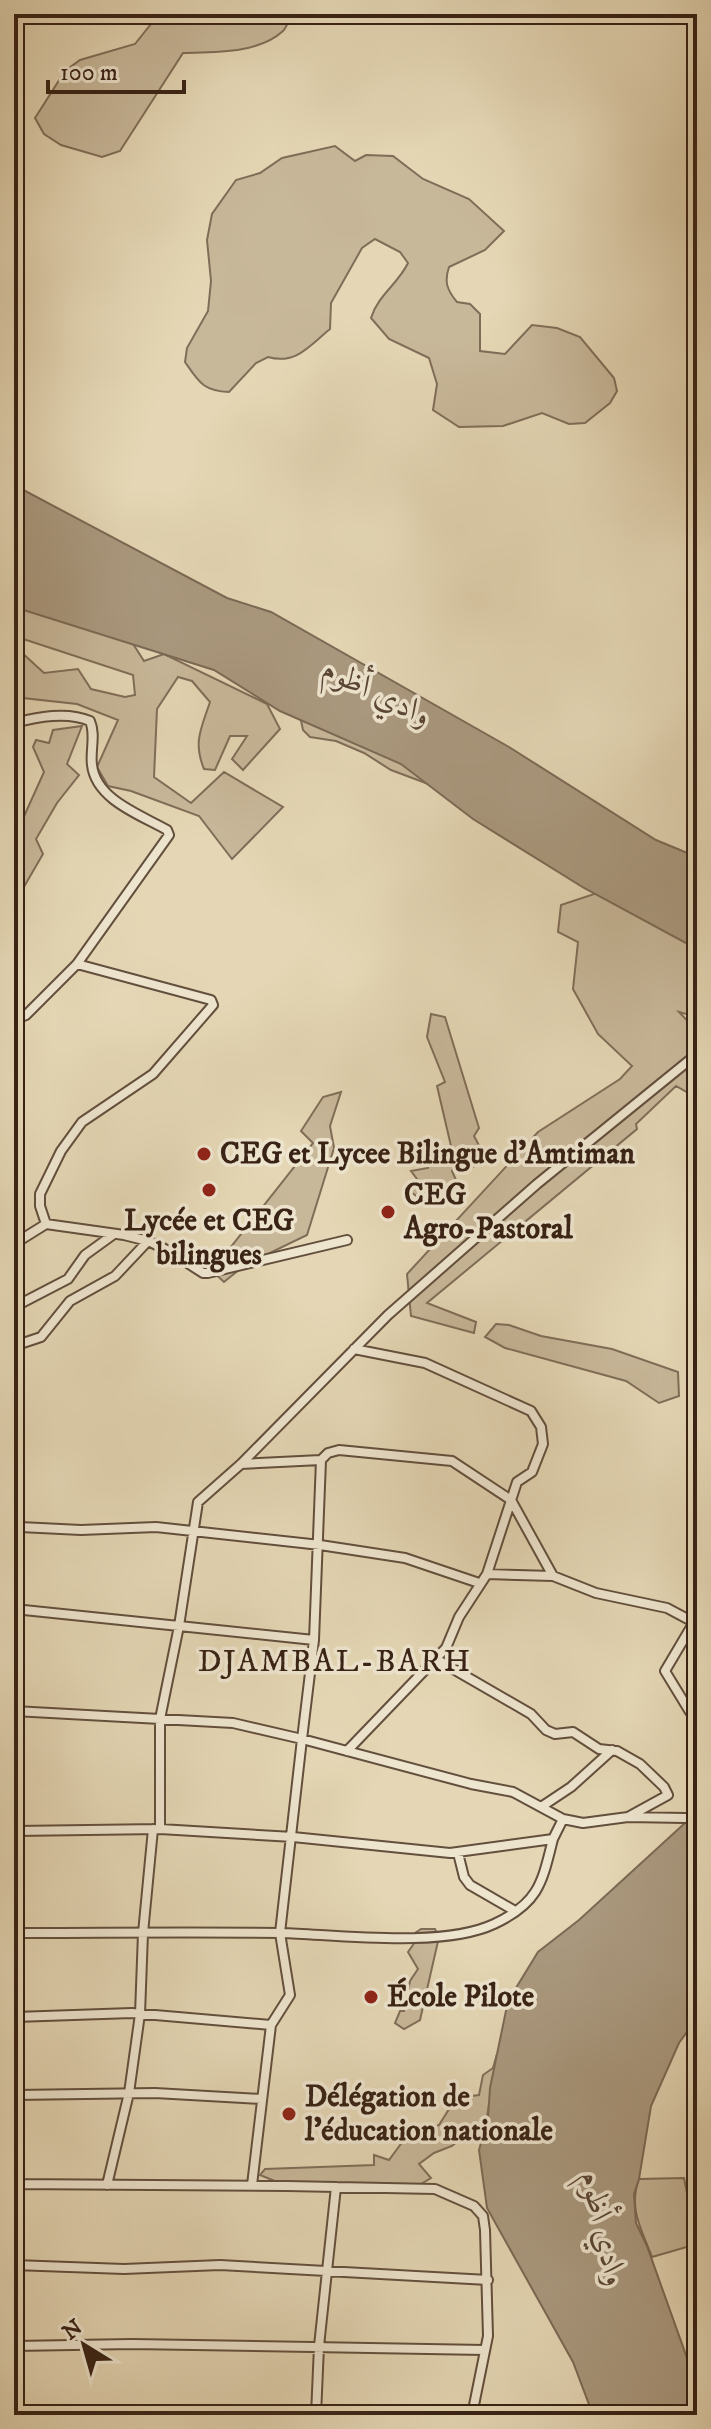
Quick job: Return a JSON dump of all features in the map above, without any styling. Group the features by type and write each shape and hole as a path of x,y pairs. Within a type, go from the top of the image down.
{"street":[{"path":"14,723 40,717 90,721 93,729 92,766 104,793 167,830 169,835 77,964 26,1015 14,1020"},
{"path":"46,1224 40,1194 61,1151 82,1122 153,1074 213,1005 211,1000 77,964"},
{"path":"107,2185 129,2093 140,2014 143,1933 156,1829 160,1719 179,1626 195,1531 196,1506 201,1497 241,1464 325,1382 388,1315 526,1194 697,1054"},
{"path":"14,1244 46,1224 114,1234 148,1241 208,1273 347,1240"},
{"path":"14,1307 68,1279 85,1255 114,1234"},
{"path":"14,1346 41,1337 70,1301 115,1276 148,1241"},
{"path":"347,1751 446,1648 479,1583 485,1579 517,1482 532,1472 543,1444 541,1427 531,1411 425,1363 354,1349"},
{"path":"241,1464 321,1460 328,1453 339,1450 452,1461 511,1500 553,1576"},
{"path":"252,2185 271,2025 290,1995 280,1933 314,1640 321,1460"},
{"path":"14,1543 17,1525 81,1530 156,1527 405,1558 479,1583"},
{"path":"487,1574 553,1576 596,1593 667,1608 696,1623 665,1671 690,1712 697,1707"},
{"path":"14,1609 314,1640"},
{"path":"436,1659 531,1714 546,1730 555,1734 573,1732 599,1749 613,1750 640,1764 668,1795 628,1817"},
{"path":"14,1711 233,1723 513,1792 563,1819 583,1823 628,1817 685,1818"},
{"path":"541,1807 571,1787 613,1750"},
{"path":"15,1933 280,1933 435,1937 475,1931 515,1911 539,1889 553,1839 563,1819"},
{"path":"14,1820 16,2415"},
{"path":"15,1831 156,1829 293,1837 458,1853 553,1839"},
{"path":"458,1853 464,1877 470,1885 515,1911"},
{"path":"16,2017 140,2014 271,2025"},
{"path":"16,2095 129,2093 261,2099"},
{"path":"16,2184 435,2189 474,2206 483,2216 488,2324 472,2415"},
{"path":"316,2415 319,2346 336,2187"},
{"path":"15,2265 124,2269 220,2265 488,2280"},
{"path":"15,2346 319,2346 485,2350"}],"shaded area":[{"path":"159,14 292,14 283,31 261,44 235,50 183,53 120,151 102,157 61,145 44,134 35,118 65,71 80,60 135,44"},
{"path":"335,146 355,161 366,155 393,156 423,179 469,199 504,231 485,250 449,267 447,272 447,286 457,302 470,304 480,314 480,351 505,354 532,325 557,328 580,337 614,378 617,391 610,403 585,423 569,424 542,413 503,426 459,427 433,410 437,384 429,358 389,339 371,318 378,303 408,263 400,252 375,239 362,248 331,303 330,329 309,347 294,356 268,357 256,363 229,392 213,390 202,384 185,362 187,348 208,311 211,281 207,240 212,214 236,180 260,173 282,158"},
{"path":"14,584 128,636 144,661 164,654 267,704 280,729 243,770 232,759 247,736 230,736 215,770 204,769 199,743 210,702 192,681 178,677 157,709 154,777 191,803 224,772 283,807 232,859 199,816 131,791 108,786 97,767 118,720 77,704 14,697 14,655 20,651 44,673 78,669 91,689 125,697 135,695 133,675 14,636"},
{"path":"299,711 359,728 439,788 391,770 364,753 336,741 310,737 303,730"},
{"path":"82,726 67,764 79,775 57,803 36,839 43,854 14,904 14,821 21,823 44,772 33,747 36,740 49,743 53,730"},
{"path":"597,893 697,947 697,1017 679,1012 697,1031 697,1098 676,1086 636,1124 637,1129 427,1303 476,1322 474,1333 411,1316 407,1274 538,1132 620,1079 632,1066 598,1034 573,989 578,942 558,932 561,905"},
{"path":"431,1014 445,1017 479,1128 474,1136 482,1151 479,1162 468,1171 455,1166 452,1171 456,1180 449,1187 438,1188 429,1204 409,1191 420,1183 411,1171 428,1168 430,1158 440,1156 451,1146 437,1086 445,1082 427,1037"},
{"path":"341,1092 330,1126 334,1148 307,1235 245,1265 224,1282 212,1271 313,1143 301,1131 323,1097"},
{"path":"496,1324 612,1349 678,1372 679,1396 659,1403 626,1381 505,1348 485,1337"},
{"path":"421,1929 435,1929 439,1937 420,2020 404,2029 395,2023 400,2011 404,2011 410,1981 418,1969 408,1952 415,1942 415,1933"},
{"path":"497,2054 485,2130 470,2131 452,2146 434,2153 419,2164 431,2178 421,2184 287,2186 260,2175 265,2169 374,2165 374,2155 389,2160 403,2141 439,2125 456,2098 479,2095 483,2075 493,2068"},
{"path":"684,2178 688,2198 697,2197 697,2244 652,2257 636,2210 639,2179"}],"water":[{"name":"وادي أظوم","path":"14,485 227,598 271,612 509,747 656,840 697,857 697,949 584,888 473,819 401,764 280,711 214,670 14,607"},
{"name":"وادي أظوم","path":"697,1812 697,2018 679,2043 651,2106 634,2194 636,2223 697,2386 697,2415 593,2415 573,2362 487,2208 479,2150 488,2118 490,2088 508,2001 538,1952 579,1920"}],"place":[{"name":"CEG et Lycee Bilingue d'Amtiman","path":"204,1154"},
{"name":"Lycée et CEG bilingues","path":"209,1190"},
{"name":"CEG Agro-Pastoral","path":"388,1212"},
{"name":"École Pilote","path":"371,1997"},
{"name":"Délégation de l'éducation nationale","path":"289,2114"}],"district":[{"name":"DJAMBAL-BARH","path":"335,1662"}]}
